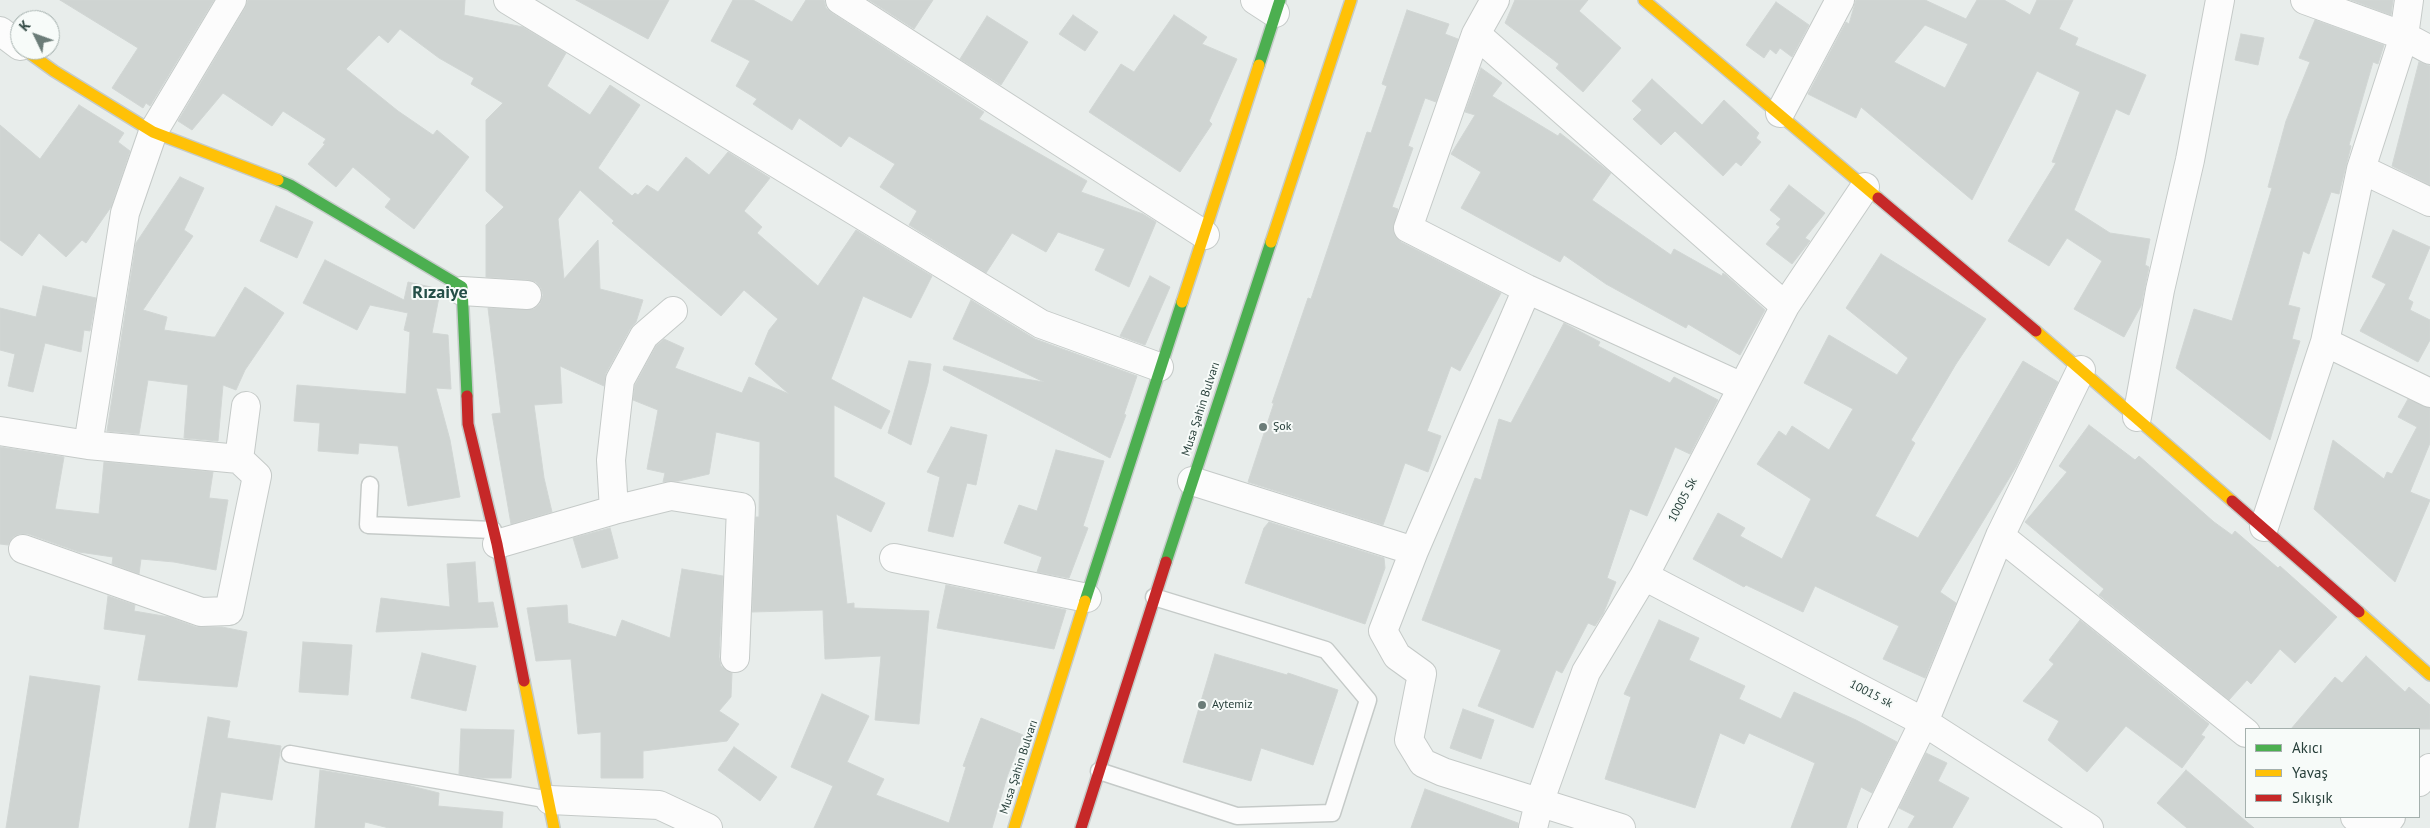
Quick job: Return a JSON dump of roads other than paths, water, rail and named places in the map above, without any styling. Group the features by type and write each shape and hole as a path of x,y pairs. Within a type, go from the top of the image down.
{"street":[{"path":"88,445 125,213 153,132 232,0"},
{"path":"508,0 1041,324 1159,367"},
{"path":"840,0 1205,235"},
{"name":"Musa Şahin Bulvarı","path":"1081,828 1154,597 1351,0"},
{"path":"1495,0 1476,34 1408,228 1527,289 1742,388"},
{"path":"1644,0 1780,113 2137,417 2430,675"},
{"path":"1780,113 1840,0"},
{"path":"2137,417 2160,290 2190,160 2220,0"},
{"path":"2305,0 2404,36 2430,50"},
{"path":"2264,527 2325,342 2361,169 2404,36 2410,0"},
{"name":"Musa Şahin Bulvarı","path":"1014,828 1159,367 1205,235 1270,4"},
{"path":"1476,34 1786,306"},
{"path":"39,60 153,132 290,185 462,287 468,424 495,537 550,800 554,828"},
{"path":"2361,169 2430,202"},
{"name":"10005 Sk","path":"1536,816 1586,672 1644,576 1786,306 1865,187"},
{"path":"1527,289 1414,551 1383,631 1397,656 1422,674 1409,740 1423,762 1536,816 1621,828"},
{"path":"462,291 527,295"},
{"path":"614,510 611,460 620,380 644,336 673,311"},
{"path":"2325,342 2430,393"},
{"path":"1872,828 1924,722 2000,536 2081,370"},
{"path":"239,459 246,406"},
{"path":"0,430 88,445 239,459 257,476 229,611 201,612 23,549"},
{"path":"1192,481 1414,551"},
{"path":"495,537 671,496 741,507 735,658"},
{"path":"2000,536 2245,732"},
{"path":"894,558 1086,598"},
{"name":"10015 sk","path":"1644,576 1924,722 2089,828"},
{"path":"2420,781 2430,768"},
{"path":"550,800 659,805 708,828"},
{"path":"2356,818 2370,828"},
{"path":"2382,828 2390,818"}],"lane":[{"path":"370,485 368,524 495,537"},
{"path":"1099,771 1237,816 1332,813 1368,700 1326,650 1154,597"},
{"path":"290,754 550,800"}],"place":[{"name":"Şok","path":"1263,427"},
{"name":"Aytemiz","path":"1202,705"}],"district":[{"name":"Rızaiye","path":"440,293"}]}
